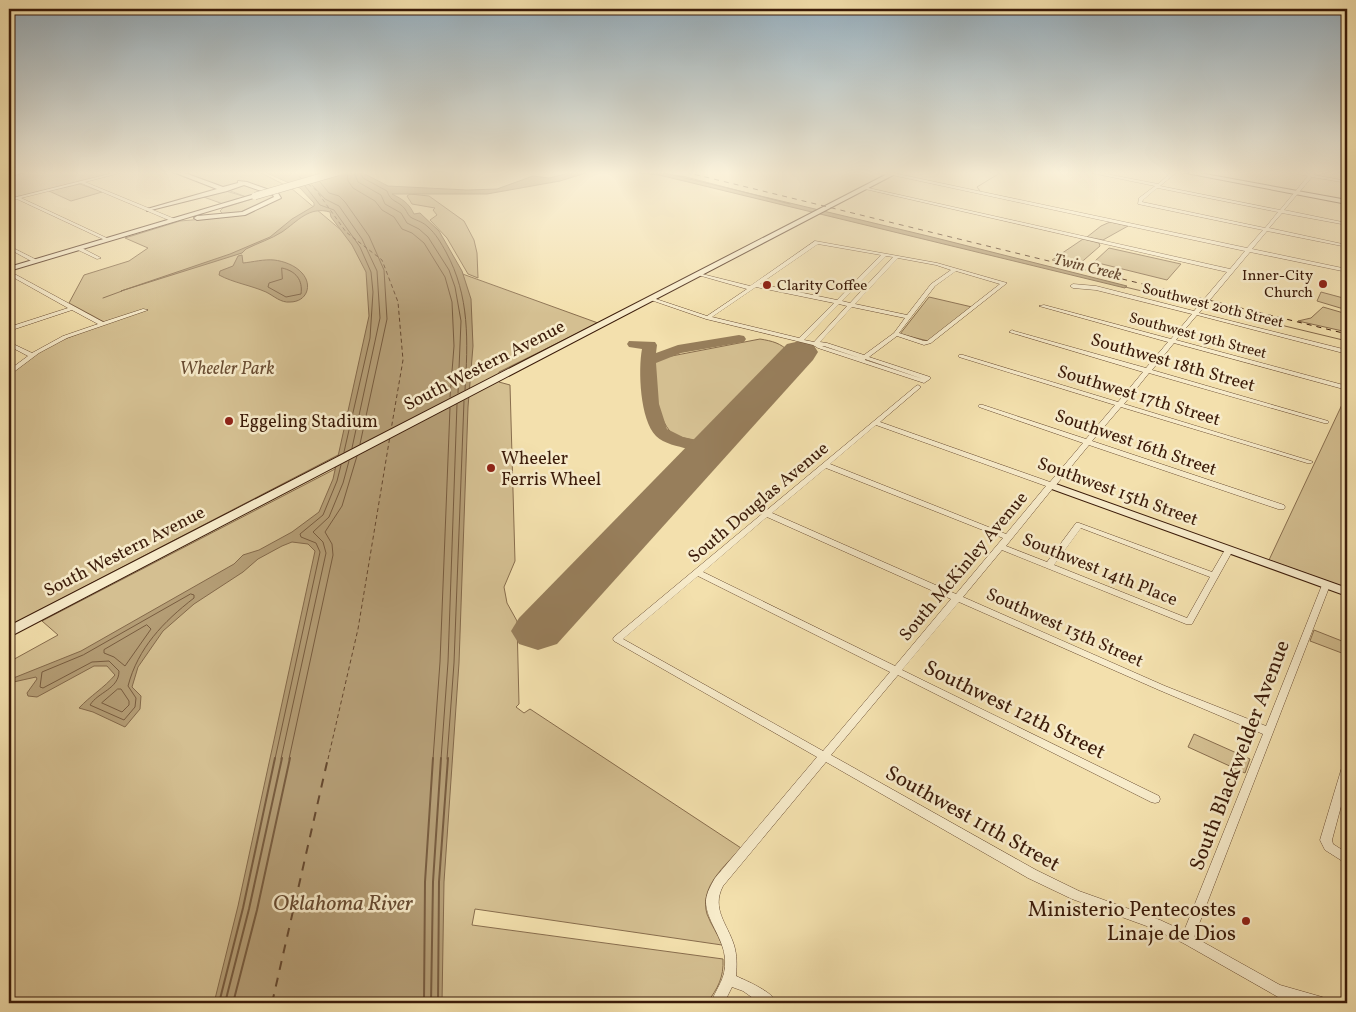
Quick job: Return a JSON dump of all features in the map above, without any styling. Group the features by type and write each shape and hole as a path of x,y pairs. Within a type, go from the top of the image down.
{"main road":[{"path":"9,269 175,219"},
{"name":"South Western Avenue","path":"9,632 805,219"},
{"name":"Southwest 15th Street","path":"1052,486 1347,592"}],"street":[{"path":"62,219 107,240"},
{"path":"1002,219 1230,271"},
{"path":"1106,219 1347,271"},
{"path":"1218,219 1347,246"},
{"name":"South McKinley Avenue","path":"717,1003 729,979 730,963 729,945 715,919 712,909 717,886 1000,546 1089,443 1273,219"},
{"path":"1324,219 1347,224"},
{"path":"708,318 817,242 955,269 1000,281 1004,284 929,342 924,343 896,334"},
{"path":"9,247 35,261"},
{"path":"78,248 99,258"},
{"path":"801,340 884,255"},
{"path":"815,344 896,257"},
{"path":"863,359 896,334 933,285 955,269"},
{"path":"9,273 102,324"},
{"path":"700,274 752,287 908,317"},
{"name":"Southwest 20th Street","path":"1073,286 1086,286 1200,308 1347,352"},
{"path":"651,299 708,318 801,340 842,352 924,381 928,378 863,359"},
{"name":"Southwest 19th Street","path":"1042,306 1347,388"},
{"path":"9,328 72,308"},
{"path":"9,373 32,356 62,339 146,310"},
{"name":"Southwest 18th Street","path":"1012,332 1326,422"},
{"path":"9,344 32,356"},
{"name":"Southwest 17th Street","path":"961,356 1309,462"},
{"name":"South Douglas Avenue","path":"617,639 918,387"},
{"name":"Southwest 16th Street","path":"981,406 1281,506"},
{"name":"Southwest 15th Street","path":"876,423 1052,486"},
{"path":"825,465 1007,538"},
{"name":"Southwest 13th Street","path":"767,514 1162,688 1269,732"},
{"path":"1049,566 1079,525 1214,576 1229,550"},
{"name":"Southwest 14th Place","path":"1000,546 1189,622 1214,576"},
{"name":"Southwest 12th Street","path":"697,572 1155,799"},
{"name":"South Blackwelder Avenue","path":"1187,939 1326,585"},
{"name":"Southwest 11th Street","path":"617,639 1032,874 1076,895 1156,924 1187,939 1278,992 1322,1003"},
{"path":"1347,768 1326,840 1329,847 1347,859"},
{"path":"729,979 747,987 771,1003"}],"green space":[{"name":"Wheeler Park","path":"201,219 328,219 341,230 598,323 499,372 499,382 510,385 515,561 504,587 507,603 517,621 519,704 516,707 524,713 530,709 741,848 715,878 707,895 707,914 722,945 475,909 472,925 723,959 720,982 707,1003 9,1003 9,662 58,635 42,621 335,469 338,455 9,626 9,375 41,351 62,340 106,323 69,303 84,275 129,261 148,248 125,238 180,221"},
{"path":"462,219 464,221 474,240 477,253 478,278 468,274 447,238 430,220"},
{"path":"1110,222 1128,226 1103,240 1087,237 1101,226"},
{"path":"1083,239 1099,243 1100,246 1077,266 1052,260"},
{"path":"1109,248 1181,264 1167,280 1094,262"},
{"path":"1321,292 1347,299 1347,310 1317,301"},
{"path":"929,297 972,307 928,341 900,334"},
{"path":"1323,307 1347,314 1347,332 1298,321 1311,318"},
{"path":"760,339 783,346 789,352 697,441 671,432 664,423 658,406 652,362 656,359"},
{"path":"1347,394 1347,588 1269,560"},
{"path":"1314,630 1347,643 1347,655 1310,641"},
{"path":"1194,734 1250,759 1245,773 1188,747"}],"water":[{"name":"Oklahoma River","path":"292,219 299,219 282,232 246,249 242,253 121,291 230,254 270,237"},
{"name":"Oklahoma River","path":"333,219 427,219 439,231 462,271 471,299 473,346 468,407 459,663 444,882 442,1003 214,1003 238,906 315,551 308,544 292,542 282,546 258,559 243,572 194,604 163,631 138,667 132,687 141,696 140,709 125,727 93,712 79,708 115,675 107,666 94,666 37,697 28,696 27,693 37,679 36,677 9,683 11,679 81,651 234,564 243,555 259,550 292,532 319,512 333,479 369,316 366,272 352,245"},
{"path":"841,219 858,219 928,236 1127,286 1125,288"},
{"path":"242,255 243,263 274,260 285,262 296,268 302,273 307,283 308,287 304,296 296,301 284,301 266,292 219,275 220,271 233,266 238,256"}],"waterway":[{"name":"Twin Creek","path":"1125,287 1193,303"},
{"path":"103,298 122,291"},
{"name":"Twin Creek","path":"1210,308 1347,341"}],"ferry route":[{"path":"337,219 346,232 382,260 398,302 403,360 391,430"},
{"path":"328,759 358,629 390,436"},
{"path":"272,1003 328,758"}],"taxiway":[{"path":"648,361 678,349 739,339"},
{"path":"634,344 650,345 648,361"},
{"path":"648,361 651,404 657,426 661,432 671,439 709,448"}],"runway":[{"path":"538,631 800,352"}],"railway":[{"path":"878,219 1347,334"}],"place":[{"name":"Inner-City Church","path":"1323,284"},
{"name":"Clarity Coffee","path":"767,285"},
{"name":"Eggeling Stadium","path":"229,421"},
{"name":"Wheeler Ferris Wheel","path":"491,468"},
{"name":"Ministerio Pentecostes Linaje de Dios","path":"1246,921"}]}
